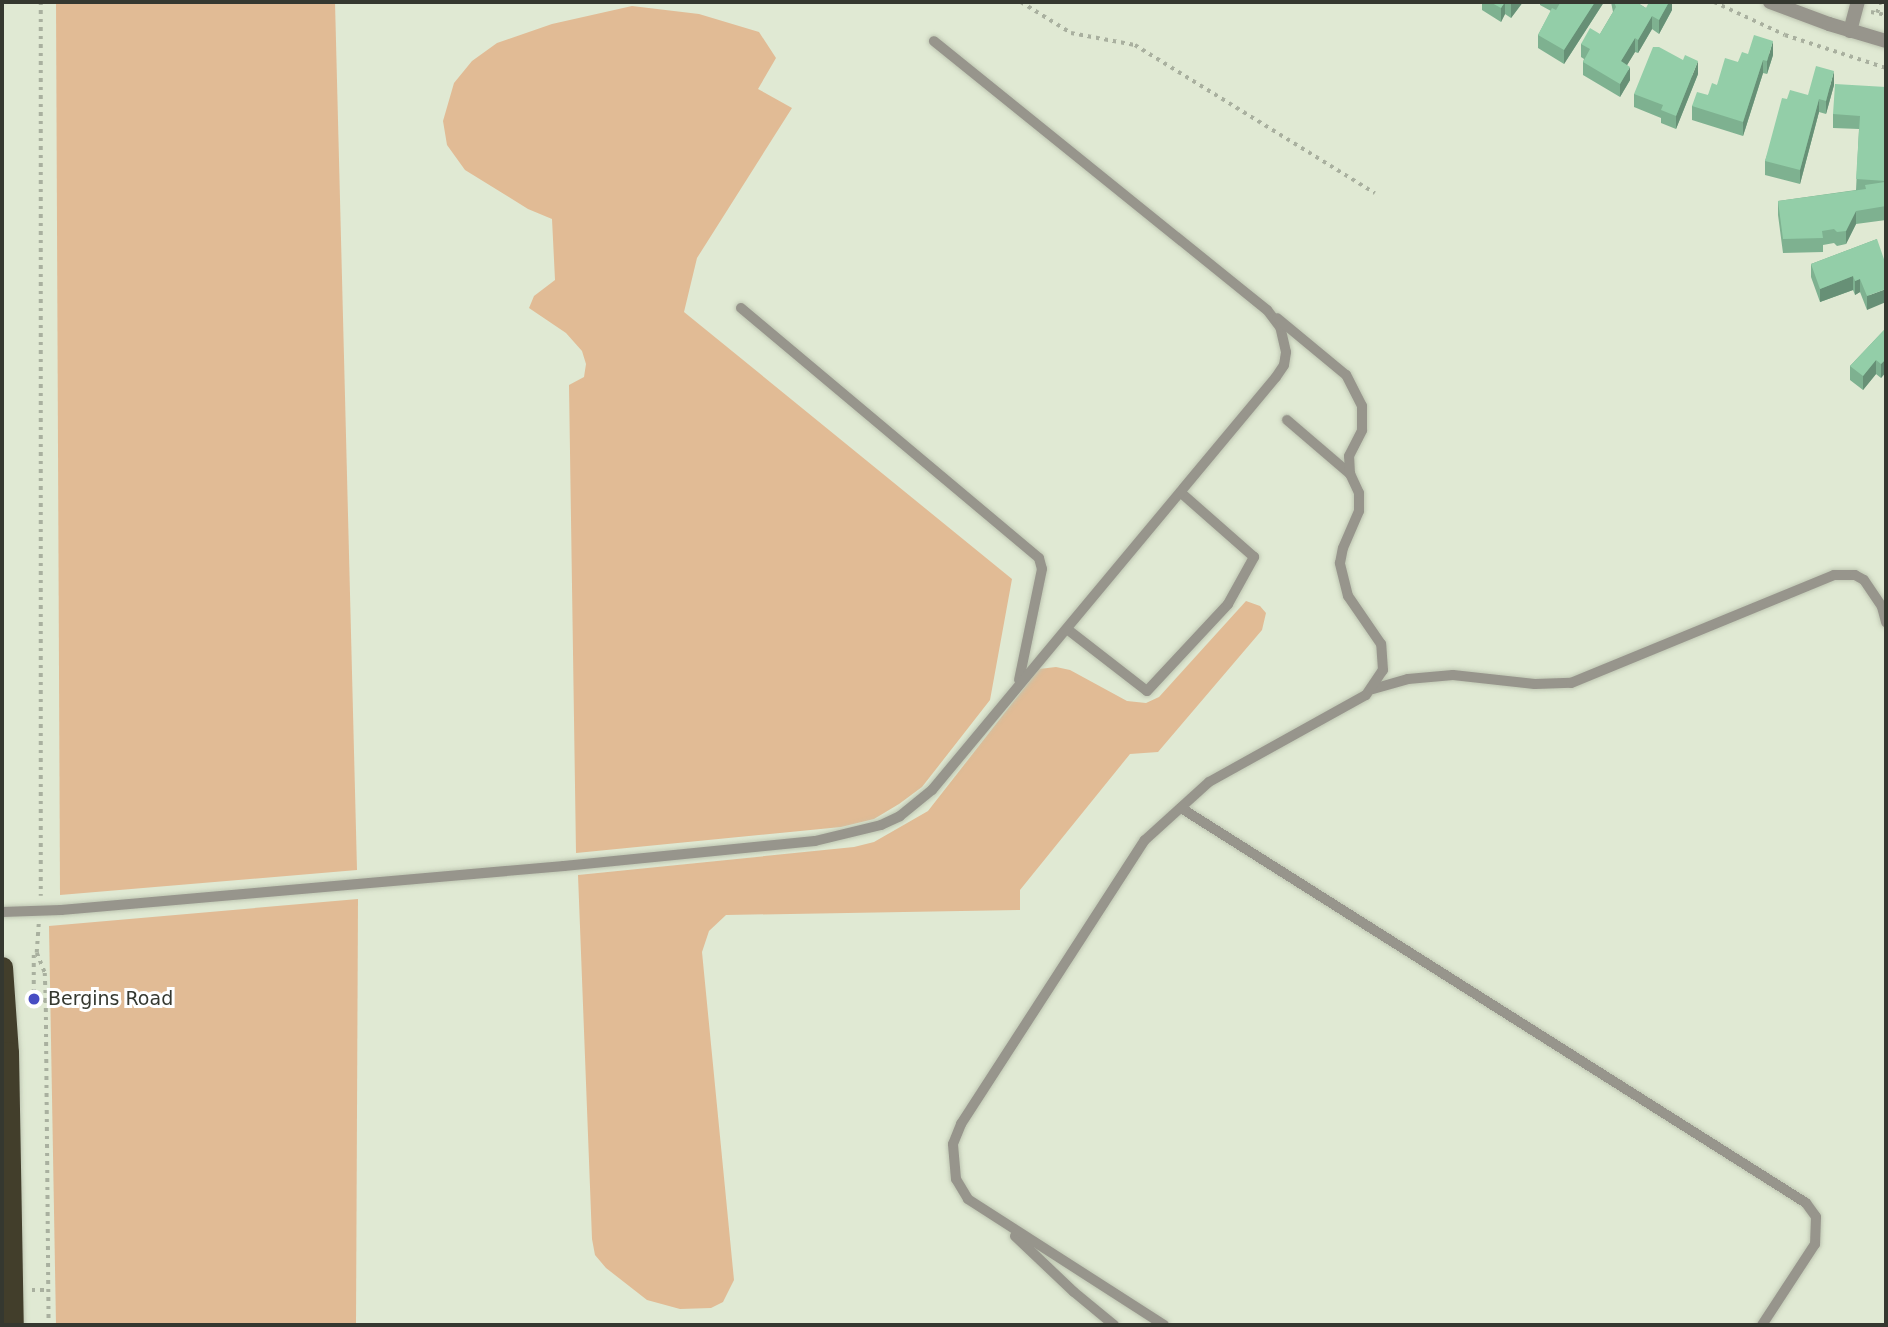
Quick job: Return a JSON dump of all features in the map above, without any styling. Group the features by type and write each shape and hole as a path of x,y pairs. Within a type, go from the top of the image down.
{"highway":[{"path":"2,967 8,1052 13,1325"}],"street":[{"path":"1770,2 1886,41"},
{"path":"1850,31 1864,7"}],"lane":[{"path":"934,41 1267,310 1346,375 1353,384 1362,406 1363,417 1359,441 1349,456 1350,474 1359,493 1359,511 1343,548 1340,563 1348,596 1378,638 1383,651 1383,670 1373,689"},
{"path":"741,308 1039,558 1042,569 1019,683"},
{"path":"2,912 41,911 564,866 839,837 881,825 917,804 932,790 1283,365 1286,352 1280,327 1267,310"},
{"path":"1287,419 1350,474"},
{"path":"1067,629 1147,691 1228,604 1254,557 1180,492"},
{"path":"1164,1325 968,1199 956,1179 952,1154 961,1124 1145,840 1209,782 1373,689 1408,679 1453,675 1535,684 1572,683 1834,575 1856,575 1864,580 1882,607 1886,622"},
{"path":"1181,808 1805,1203 1815,1217 1815,1244 1762,1325"},
{"path":"1005,1225 1046,1268 1114,1325"}],"path":[{"path":"41,2 43,838 37,953 45,972 46,1000 49,1325"},
{"path":"1021,2 1070,33 1135,45 1376,193"},
{"path":"1714,2 1785,35 1886,68"},
{"path":"1877,13 1880,2"},
{"path":"1864,7 1886,15"},
{"path":"34,955 34,999 46,1000"}],"shaded area":[{"path":"56,2 335,2 357,870 60,895"},
{"path":"632,6 699,14 759,32 776,58 758,89 792,108 697,258 684,312 1012,579 990,700 922,787 899,804 874,819 841,827 576,853 569,385 584,377 586,364 582,351 566,333 529,308 534,296 555,280 552,219 528,209 465,170 447,145 443,121 454,83 472,61 497,43 552,24"},
{"path":"1246,601 1260,606 1266,613 1262,630 1158,752 1130,754 1020,890 1020,910 726,915 709,931 702,952 734,1280 723,1302 711,1308 680,1309 647,1300 606,1268 595,1255 592,1239 578,875 854,847 874,842 928,811 1039,669 1056,667 1070,670 1127,701 1146,703 1159,697"},
{"path":"358,899 356,1325 56,1325 49,926"}],"building":[{"path":"1490,2 1505,2 1501,8"},
{"path":"1559,2 1595,2 1564,50 1538,35 1552,8 1556,10"},
{"path":"1614,2 1636,2 1646,8 1649,2 1669,2 1659,20 1652,16 1621,61 1630,67 1620,84 1583,62 1590,49 1581,44 1590,28 1600,34 1616,7"},
{"path":"1754,35 1773,41 1767,61 1763,60 1743,122 1692,106 1697,92 1708,95 1712,83 1717,85 1725,58 1738,62 1742,52 1748,54"},
{"path":"1653,47 1659,47 1683,60 1685,55 1698,61 1676,116 1661,110 1663,105 1634,94"},
{"path":"1816,66 1834,71 1826,101 1819,99 1800,170 1765,161 1782,98 1787,99 1790,90 1808,95"},
{"path":"1835,84 1886,87 1886,181 1856,179 1860,116 1833,114"},
{"path":"1885,182 1886,206 1856,211 1846,231 1822,231 1823,238 1783,239 1778,201 1866,189 1865,185"},
{"path":"1877,239 1886,265 1886,289 1867,296 1860,279 1855,281 1853,276 1820,289 1811,264"},
{"path":"1886,328 1886,359 1881,364 1876,360 1863,376 1850,366"}],"place":[{"name":"Bergins Road","path":"34,999"}]}
